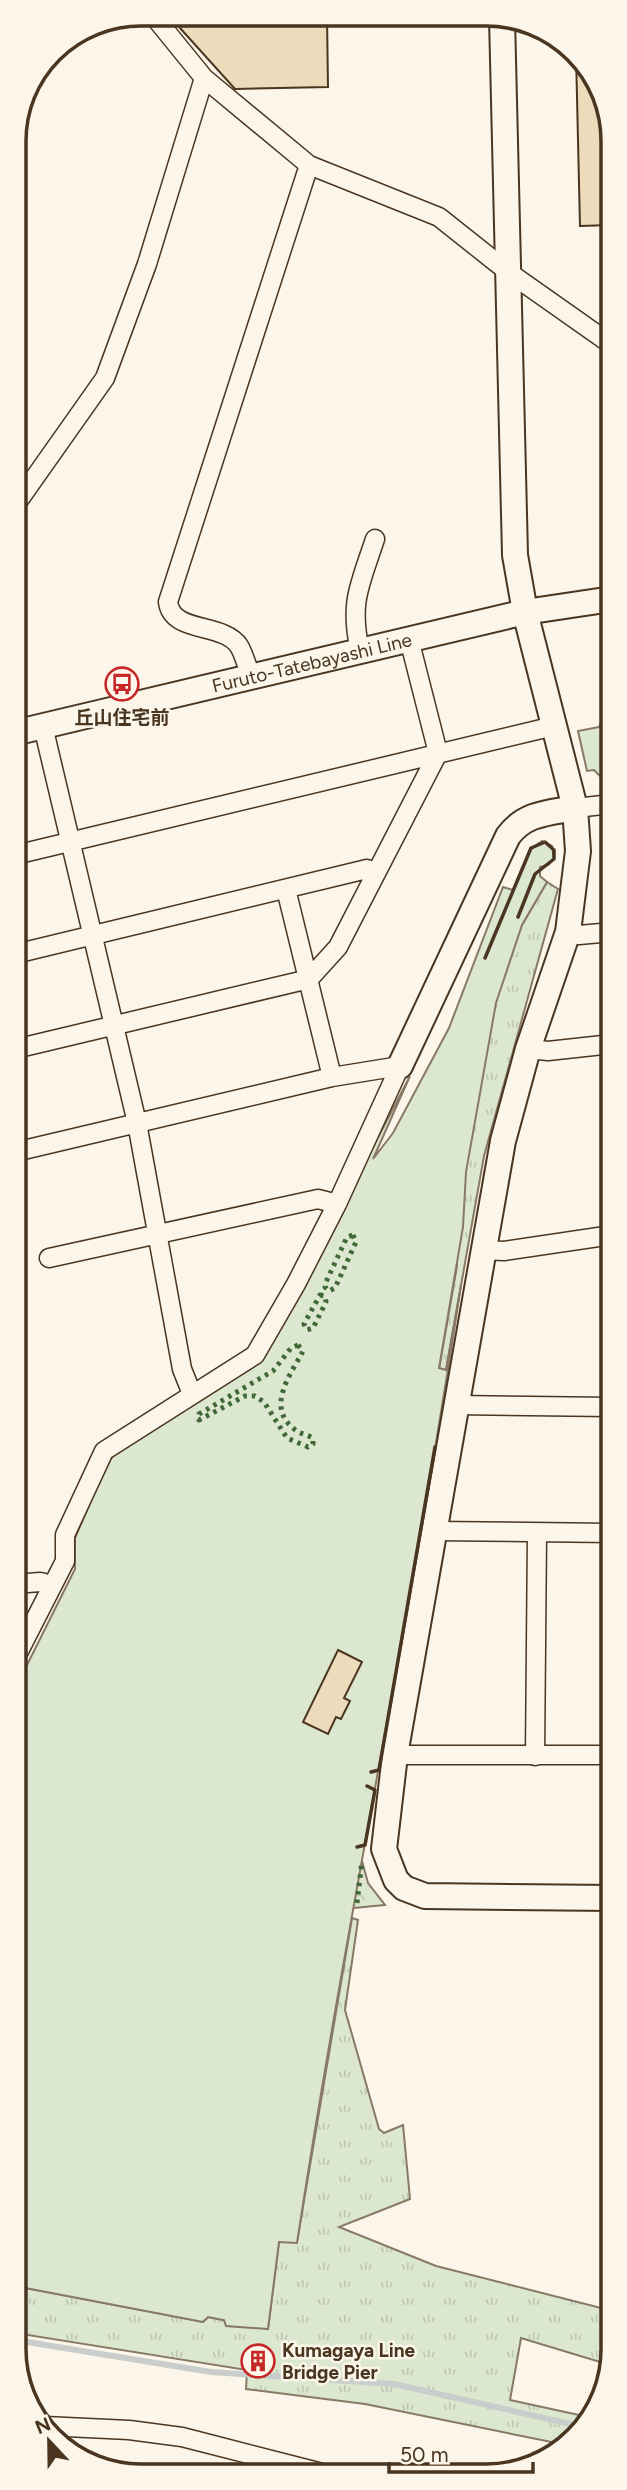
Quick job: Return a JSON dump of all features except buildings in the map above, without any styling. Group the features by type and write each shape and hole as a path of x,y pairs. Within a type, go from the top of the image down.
{"street":[{"path":"163,26 204,78 309,165 439,217 507,271 601,337"},
{"path":"174,26 174,37"},
{"path":"502,27 515,555 525,612 575,808 578,851 568,932 528,1049 503,1141 454,1405 396,1755 384,1849 391,1871 404,1888 425,1896 601,1898"},
{"path":"26,490 105,378 147,264 204,78"},
{"path":"251,676 238,644 225,635 177,619 170,611 169,602 309,165"},
{"path":"360,651 353,620 354,604 375,539"},
{"name":"Furuto-Tatebayashi Line","path":"26,730 525,612 601,601"},
{"path":"26,1046 309,979 338,947 438,753 409,639"},
{"path":"43,726 137,1123 182,1369 192,1394"},
{"path":"26,852 554,726"},
{"path":"26,1636 65,1561 65,1535 104,1451 254,1355 296,1284 337,1204 508,836 518,822 531,816 601,805"},
{"path":"26,951 367,869 376,873"},
{"path":"286,889 332,1077"},
{"path":"568,932 579,935 601,933"},
{"path":"528,1049 548,1051 601,1045"},
{"path":"26,1149 332,1077 400,1066"},
{"path":"49,1258 318,1199 337,1204"},
{"path":"482,1250 504,1251 601,1237"},
{"path":"454,1405 601,1407"},
{"path":"433,1531 601,1533"},
{"path":"535,1756 537,1533"},
{"path":"26,1583 40,1582 51,1585"},
{"path":"396,1755 601,1755"},
{"path":"84,2428 182,2437 287,2464"}],"green space":[{"path":"601,723 601,777 594,770 587,771 578,731 599,727"},
{"path":"542,841 552,846 554,859 548,865 540,867 540,876 547,882 522,925 496,1003 466,1172 463,1227 439,1368 446,1370 461,1285 422,1525 297,2243 279,2242 268,2329 226,2326 224,2320 208,2317 203,2322 26,2288 26,1667 75,1569 75,1538 108,1462 115,1454 256,1365 264,1356 410,1076 373,1159 393,1133 449,1028 503,887 513,890 530,850"},
{"path":"547,882 558,889 484,1156 446,1370 439,1369 457,1266 454,1097 522,925"},
{"path":"362,1861 368,1883 385,1905 343,1909"},
{"path":"352,1918 358,1920 345,2010 379,2129 384,2133 403,2125 410,2199 339,2227 436,2266 601,2308 600,2362 521,2338 510,2400 579,2415 552,2442 365,2404 246,2389 247,2370 26,2335 26,2288 203,2322 208,2317 268,2329 279,2242 297,2242"}],"waterway":[{"path":"26,2342 211,2372 394,2384 572,2424"}],"hedge":[{"path":"353,1235 356,1242 335,1288 329,1291 325,1287 326,1282 347,1237 353,1235"},
{"path":"320,1295 325,1296 326,1302 313,1328 307,1330 304,1324 320,1295"},
{"path":"298,1345 303,1351 283,1390 281,1410 293,1428 313,1438 313,1444 308,1447 287,1438 264,1402 255,1396 245,1396 199,1420 199,1414 273,1371 291,1348 298,1345"},
{"path":"357,1903 362,1861"}],"wall":[{"path":"485,958 531,848 545,842 554,850 554,859 535,874 518,917"},
{"path":"371,1772 379,1770 435,1447"},
{"path":"357,1847 365,1845 375,1790 367,1786"}],"place":[{"name":"丘山住宅前","path":"122,684"},
{"name":"Kumagaya Line Bridge Pier","path":"258,2361"}]}
